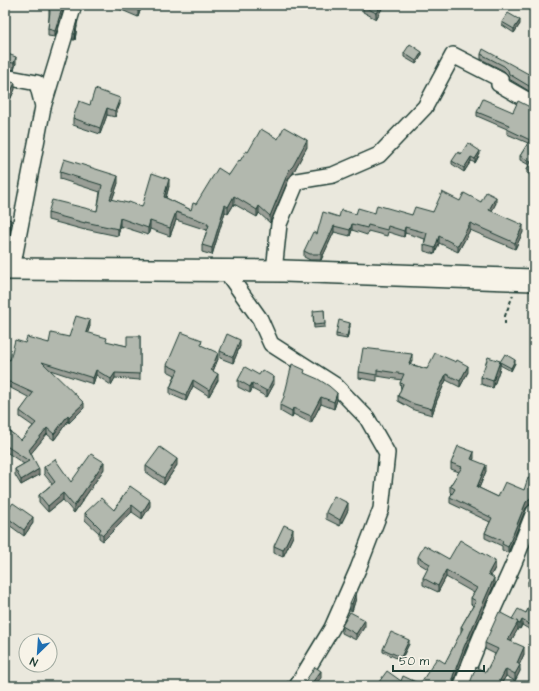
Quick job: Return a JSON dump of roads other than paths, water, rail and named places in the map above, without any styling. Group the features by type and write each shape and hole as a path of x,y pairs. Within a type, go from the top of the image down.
{"street":[{"path":"74,5 43,107 8,269 274,271 527,280"},
{"path":"274,271 279,224 297,181 333,175 379,155 425,107 453,55 500,79 499,84 534,104"},
{"path":"5,77 37,83 43,107"},
{"path":"225,270 260,319 271,344 335,385 367,418 387,453 381,509 358,569 332,628 297,686"},
{"path":"462,686 484,627 510,572 534,512"}]}
